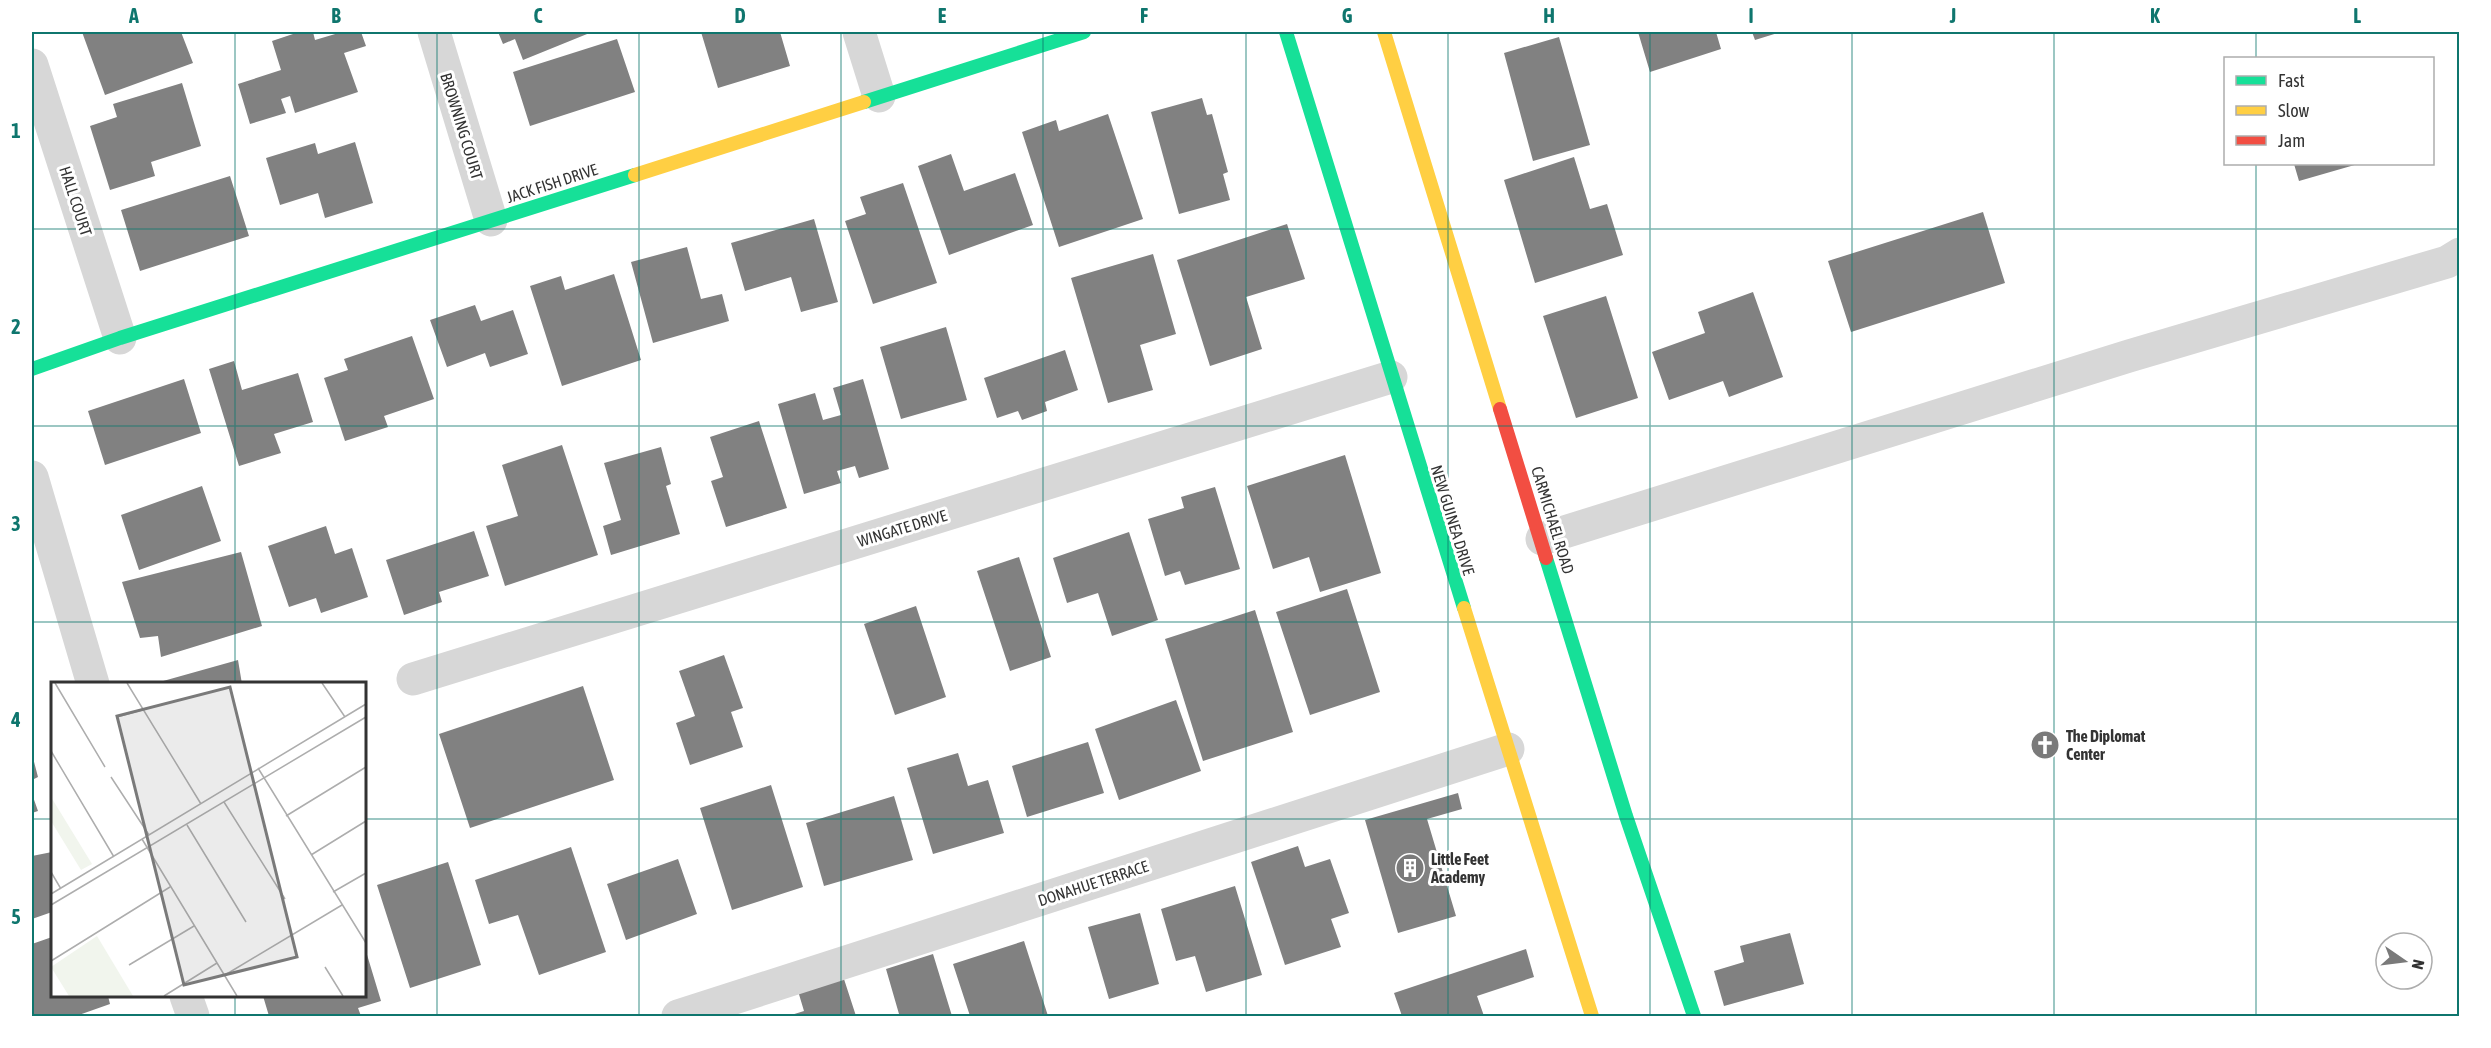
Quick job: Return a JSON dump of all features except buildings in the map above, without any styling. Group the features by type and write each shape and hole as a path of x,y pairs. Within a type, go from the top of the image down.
{"street":[{"name":"BROWNING COURT","path":"434,32 491,220"},
{"path":"858,32 879,96"},
{"name":"JACK FISH DRIVE","path":"32,369 120,338 1084,32"},
{"name":"NEW GUINEA DRIVE","path":"1286,32 1391,377 1592,1017"},
{"name":"CARMICHAEL ROAD","path":"1384,32 1626,816 1694,1017"},
{"name":"HALL COURT","path":"32,65 120,338"},
{"path":"1542,539 2129,356 2432,267 2460,254"},
{"name":"WINGATE DRIVE","path":"413,679 1391,377"},
{"path":"32,477 92,682"},
{"name":"DONAHUE TERRACE","path":"678,1017 1508,749"},
{"path":"186,997 193,1017"}],"traffic: fast":[{"path":"864,102 1084,32"},
{"path":"1286,32 1464,608"},
{"path":"32,369 120,338 635,175"},
{"path":"1546,558 1626,816 1694,1016"}],"traffic: slow":[{"path":"1384,32 1500,409"},
{"path":"635,175 864,102"},
{"path":"1464,608 1592,1016"}],"traffic: jam":[{"path":"1500,409 1546,558"}],"place":[{"name":"The Diplomat Center","path":"2045,745"},
{"name":"Little Feet Academy","path":"1410,868"}]}
